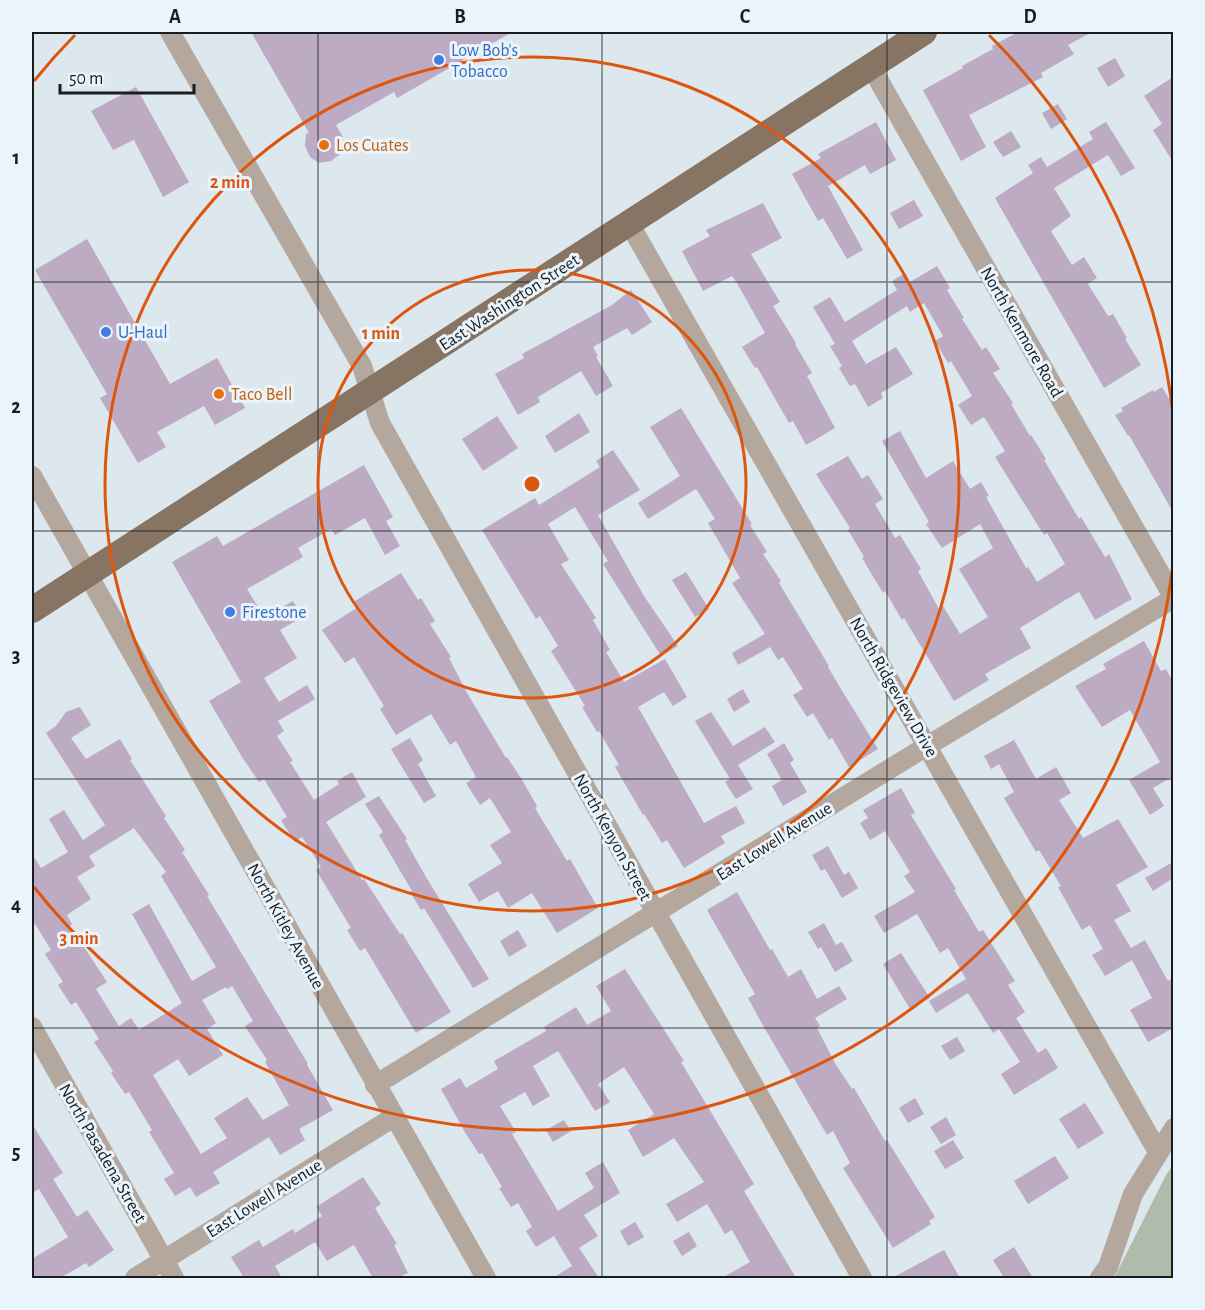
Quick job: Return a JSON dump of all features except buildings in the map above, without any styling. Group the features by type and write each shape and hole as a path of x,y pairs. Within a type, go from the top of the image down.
{"main road":[{"name":"East Washington Street","path":"32,610 924,32"}],"street":[{"name":"North Kenyon Street","path":"171,32 358,360 380,423 862,1278"},
{"name":"North Kenmore Road","path":"871,67 1173,598"},
{"name":"North Ridgeview Drive","path":"629,223 1158,1152"},
{"name":"North Kitley Avenue","path":"32,476 486,1278"},
{"name":"East Lowell Avenue","path":"375,1085 927,746 1173,598"},
{"name":"North Pasadena Street","path":"32,1027 174,1278"},
{"name":"East Lowell Avenue","path":"135,1278 393,1117"},
{"path":"1100,1278 1108,1267 1133,1194 1173,1128"}],"green space":[{"path":"1173,1165 1173,1278 1114,1278 1166,1175"}],"place":[{"name":"Low Bob's Tobacco","path":"439,60"},
{"name":"Los Cuates","path":"324,145"},
{"name":"U-Haul","path":"106,332"},
{"name":"Taco Bell","path":"219,394"},
{"name":"Firestone","path":"230,612"}]}
